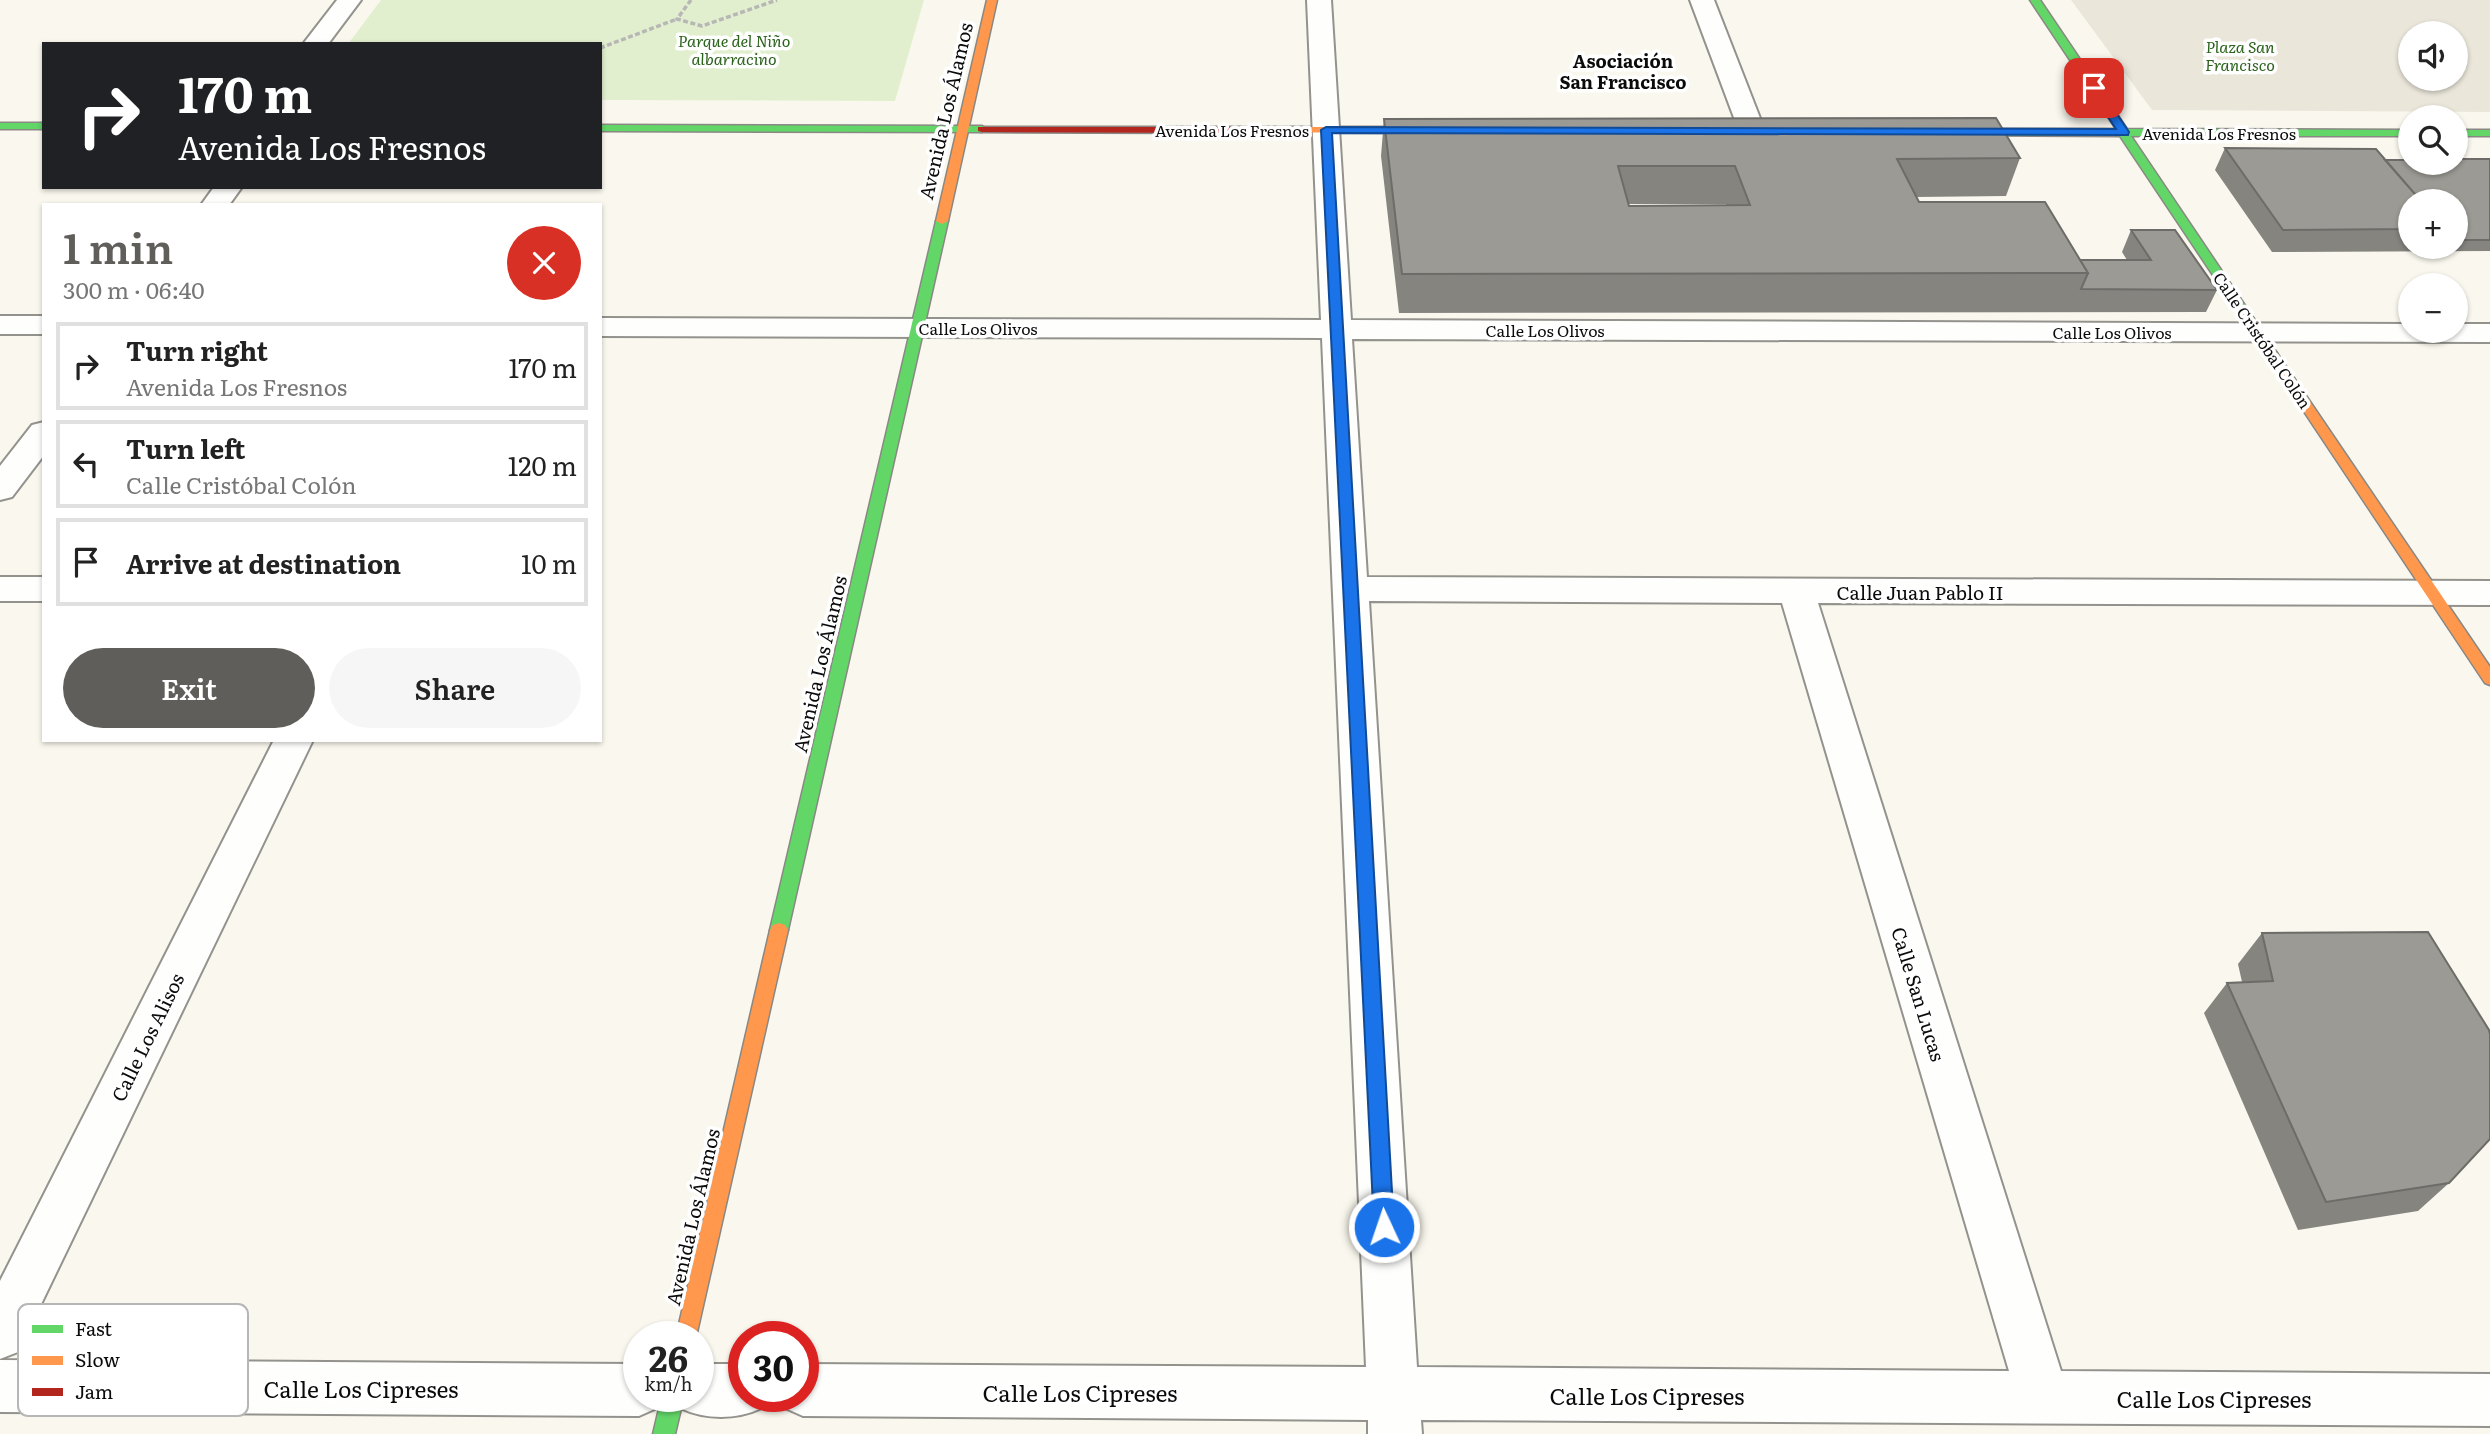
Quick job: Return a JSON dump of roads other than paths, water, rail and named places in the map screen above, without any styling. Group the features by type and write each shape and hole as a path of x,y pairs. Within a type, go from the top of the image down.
{"street":[{"path":"317,42 349,0"},
{"name":"Avenida Los Álamos","path":"690,1321 992,0"},
{"path":"1320,0 1394,1414"},
{"path":"1702,0 1752,131"},
{"name":"Calle Cristóbal Colón","path":"2035,0 2490,680"},
{"path":"0,126 42,127"},
{"name":"Avenida Los Fresnos","path":"602,128 1448,130"},
{"name":"Avenida Los Fresnos","path":"1940,132 2398,133"},
{"path":"2468,133 2490,133"},
{"path":"0,325 42,325"},
{"name":"Calle Los Olivos","path":"602,327 2490,333"},
{"path":"0,489 42,435"},
{"path":"0,589 42,589"},
{"name":"Calle Juan Pablo II","path":"1350,589 2490,593"},
{"name":"Calle San Lucas","path":"1796,591 2043,1397"},
{"name":"Calle Los Alisos","path":"0,1334 293,742"},
{"name":"Calle Los Cipreses","path":"0,1386 18,1386"},
{"name":"Calle Los Cipreses","path":"248,1388 623,1390"},
{"name":"Calle Los Cipreses","path":"819,1392 1394,1414 2043,1397 2490,1400"},
{"path":"664,1434 669,1412"}],"district":[{"name":"Asociación San Francisco","path":"1623,70"}],"park label":[{"name":"Parque del Niño albarracino","path":"734,49"},
{"name":"Plaza San Francisco","path":"2240,55"}]}
